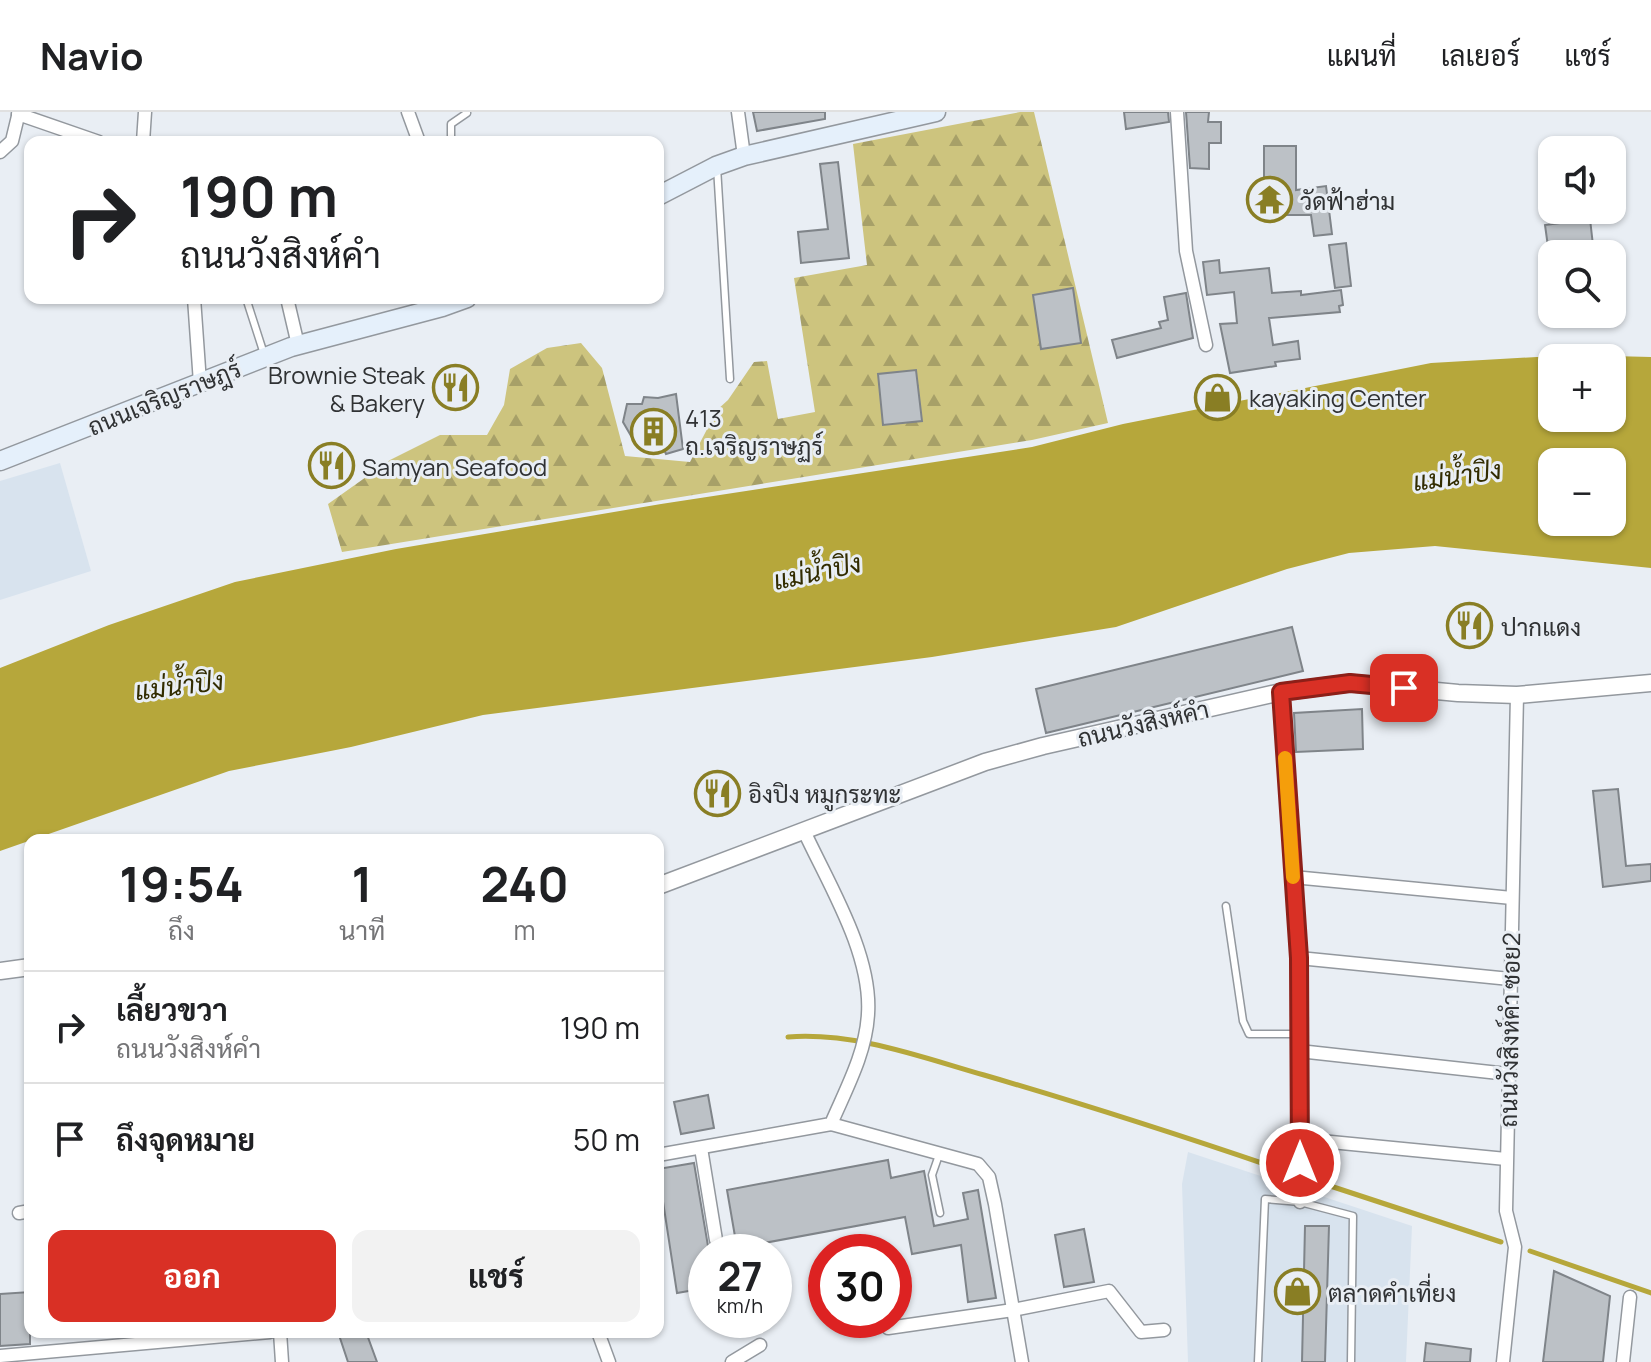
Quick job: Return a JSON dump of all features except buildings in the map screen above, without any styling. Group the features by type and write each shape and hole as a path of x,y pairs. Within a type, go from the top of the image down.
{"main road":[{"path":"664,193 716,166 744,156 875,119 936,112"},
{"name":"ถนนเจริญราษฎร์","path":"0,461 298,345 450,304"}],"street":[{"path":"143,136 145,112"},
{"path":"408,112 417,136"},
{"path":"738,112 744,156"},
{"path":"1177,112 1186,251 1206,345"},
{"path":"0,152 12,141 19,113 82,136"},
{"path":"194,304 200,383"},
{"path":"288,304 298,345"},
{"name":"ถนนวังสิงห์คำ","path":"664,884 985,762 1281,692 1350,683 1517,695 1651,683"},
{"path":"1281,692 1299,958 1300,1202"},
{"name":"ถนนวังสิงห์คำ ซอย2","path":"1503,1362 1515,1247 1506,1211 1506,1159 1517,695"},
{"path":"804,831 857,947 867,985 868,1016 860,1055 831,1124"},
{"path":"1293,877 1512,898"},
{"path":"1299,958 1510,979"},
{"path":"0,971 24,968"},
{"path":"1299,1051 1508,1074"},
{"path":"664,1154 831,1124 978,1164 989,1177 1022,1362"},
{"path":"1300,1139 1506,1159"},
{"path":"701,1148 715,1234"},
{"path":"912,1325 1013,1310 1109,1291 1141,1332 1164,1330"},
{"path":"1623,1362 1630,1297"},
{"path":"0,1356 202,1338"},
{"path":"280,1338 282,1362"},
{"path":"600,1338 609,1362"},
{"path":"732,1362 760,1345"}],"lane":[{"path":"451,136 451,124 467,113"},
{"path":"716,166 730,379"},
{"path":"248,304 265,357"},
{"path":"1226,906 1243,1021 1249,1034 1299,1034"},
{"path":"940,1153 932,1175 940,1213"},
{"path":"1258,1362 1265,1199 1300,1202 1353,1216 1351,1362"}],"shaded area":[{"path":"60,463 91,571 0,600 0,481"},
{"name":"ตลาดคำเที่ยง","path":"1188,1152 1412,1226 1406,1362 1188,1362 1182,1184"}],"green space":[{"path":"1020,112 1034,112 1108,423 1032,440 342,552 328,504 390,460 440,435 487,435 504,405 510,369 547,348 581,343 602,368 625,456 690,462 717,410 728,400 754,362 767,361 778,419 815,412 794,278 867,265 853,144"}],"water":[{"name":"แม่น้ำปิง","path":"1626,356 1651,357 1651,568 1435,546 1349,553 1287,569 1116,627 932,657 483,715 351,747 229,771 49,834 24,834 24,843 0,851 0,668 109,625 235,582 396,549 661,504 1032,447 1123,424 1431,363 1538,357 1538,432 1626,432"}],"waterway":[{"path":"788,1037 838,1038 912,1054 1100,1110 1291,1173"},
{"path":"1309,1179 1501,1242"},
{"path":"1530,1251 1651,1293"}],"slow traffic":[{"path":"1285,758 1293,877"}],"place":[{"name":"วัดฟ้าฮ่าม","path":"1269,200"},
{"name":"Brownie Steak & Bakery","path":"456,388"},
{"name":"kayaking Center","path":"1218,397"},
{"name":"413 ถ.เจริญราษฏร์","path":"654,431"},
{"name":"Samyan Seafood","path":"331,466"},
{"name":"ปากแดง","path":"1470,626"},
{"name":"อิงปิง หมูกระทะ","path":"717,793"},
{"name":"ตลาดคำเที่ยง","path":"1297,1292"}],"route":[{"path":"1300,1163 1299,958 1281,692 1350,683 1404,688"}]}
